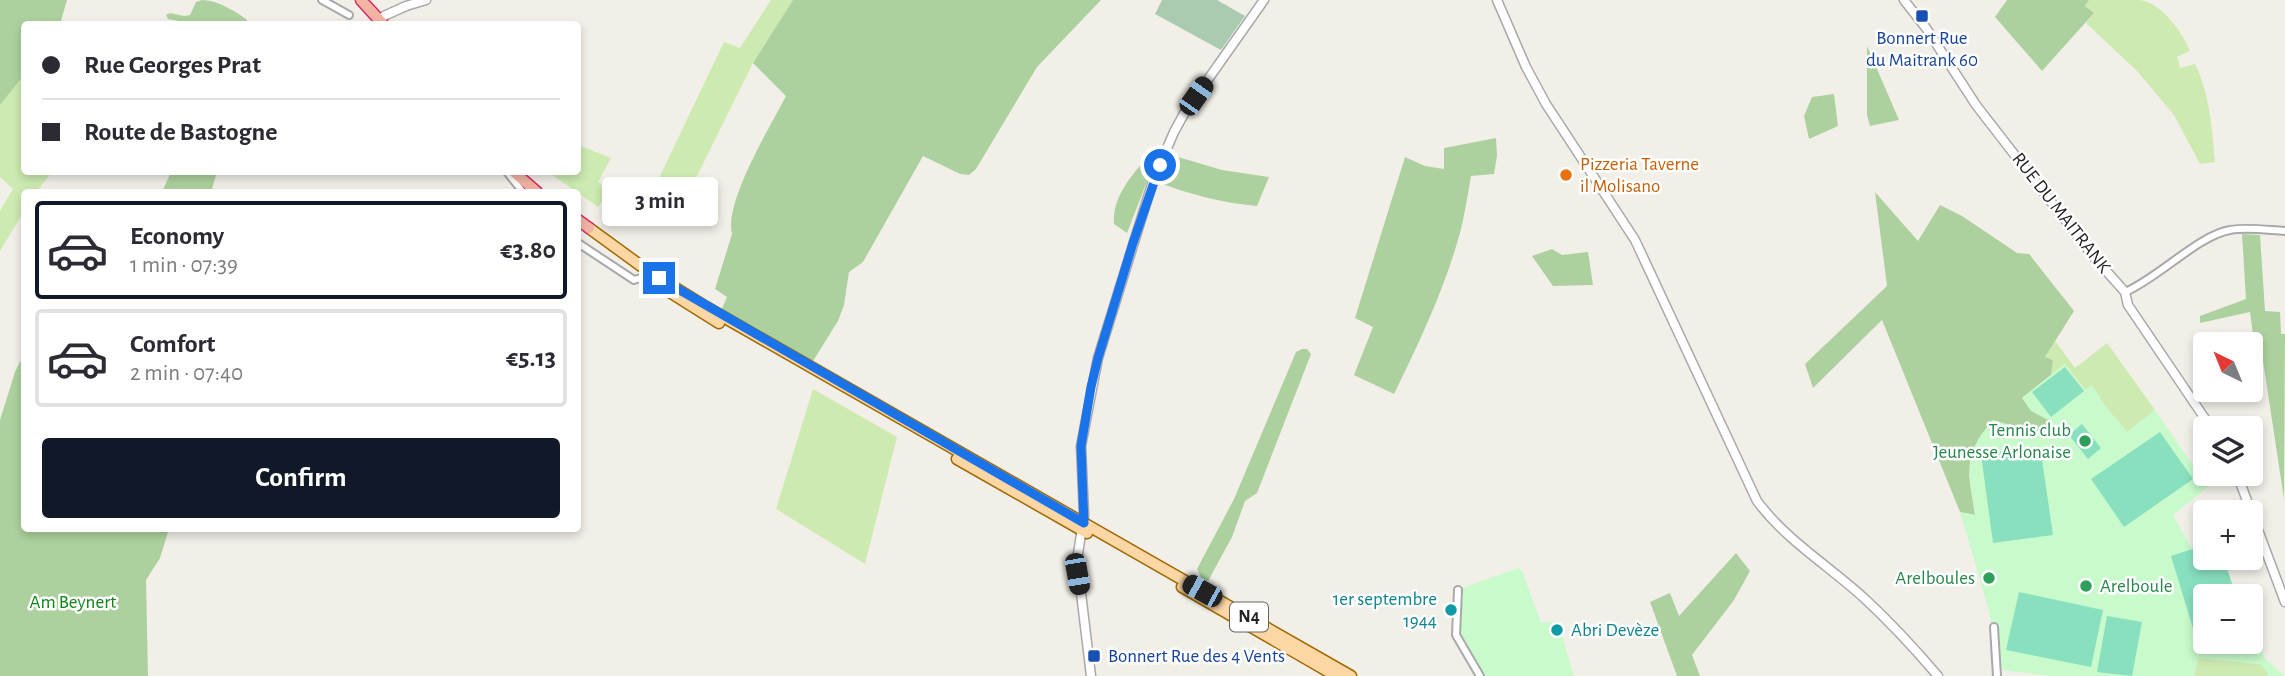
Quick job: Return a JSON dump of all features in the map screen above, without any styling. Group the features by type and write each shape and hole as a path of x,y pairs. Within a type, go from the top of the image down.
{"highway":[{"path":"361,0 384,20"},
{"path":"370,0 384,20"},
{"path":"517,175 534,189"},
{"path":"526,175 542,189"}],"main road":[{"name":"N4","path":"584,230 706,307 1336,676"},
{"name":"N4","path":"584,230 644,277 701,312 1351,676"}],"street":[{"path":"322,0 349,15"},
{"path":"384,20 406,6 426,0"},
{"path":"1091,676 1077,560 1083,527 1081,446 1098,358 1153,181 1185,111 1264,0"},
{"path":"1497,0 1536,86 1635,240 1757,501 1779,527 1863,597 1938,676"},
{"name":"RUE DU MAITRANK","path":"1904,0 1926,28 1976,105 2093,256 2125,292 2127,306 2203,416"},
{"path":"509,175 521,189"},
{"path":"2125,292 2149,279 2202,242 2227,230 2285,231"},
{"path":"581,245 622,274 634,280 644,277"},
{"path":"2242,486 2285,602"},
{"path":"1458,590 1455,635 1480,676"},
{"path":"1994,627 1997,676"}],"green space":[{"path":"0,0 67,0 61,21 21,21 21,79 0,105"},
{"path":"771,0 793,0 753,63 690,190 659,178 724,42 740,48"},
{"path":"793,0 1101,0 1037,67 976,169 969,175 960,174 923,156 863,262 849,272 844,305 838,321 813,361 721,311 727,297 715,289 732,234 731,220 741,184 786,96 753,63"},
{"path":"1162,0 1217,0 1245,16 1221,50 1155,14"},
{"path":"2007,0 2089,0 2085,6 2094,13 2042,71 1995,17"},
{"path":"2089,0 2140,0 2164,13 2177,28 2190,51 2177,57 2180,68 2195,64 2204,88 2210,112 2215,162 2200,164 2174,115 2137,71 2086,23 2094,13 2085,6"},
{"path":"196,2 213,2 232,10 247,21 168,19 166,15 170,13 190,15"},
{"path":"1867,46 1899,120 1870,126 1867,115"},
{"path":"21,79 21,175 50,175 38,189 21,189 21,216 0,251 0,211 13,189 0,177 0,105"},
{"path":"1834,94 1838,126 1809,139 1804,116 1812,97"},
{"path":"1496,138 1494,174 1471,176 1461,229 1448,271 1423,334 1394,394 1354,375 1373,327 1355,318 1405,157 1425,166 1444,169 1444,148"},
{"path":"581,146 611,158 598,182 617,196 614,200 606,196 598,207 581,195 581,189 572,189 552,175 581,175"},
{"path":"1168,154 1222,170 1269,177 1257,206 1218,200 1157,182"},
{"path":"1147,157 1156,158 1127,233 1114,224 1116,205 1124,188"},
{"path":"170,175 216,175 212,189 163,189"},
{"path":"1875,192 1918,241 1940,205 1962,216 2017,253 2029,254 2074,311 2045,357 2053,360 2051,375 2022,398 2050,421 2040,434 2029,429 1969,474 1975,515 1960,512 1882,320 1813,388 1805,364 1887,286"},
{"path":"2242,234 2260,235 2265,311 2280,312 2281,334 2285,334 2284,499 2263,361 2263,332 2253,332 2250,312 2200,323 2200,316 2246,299"},
{"path":"1552,249 1562,255 1588,252 1593,285 1553,286 1532,256"},
{"path":"2055,341 2075,368 2107,343 2155,410 2127,432 2105,406 2092,385 2085,390 2065,364 2051,375 2053,360 2045,357"},
{"path":"1307,349 1311,354 1257,493 1245,501 1232,537 1208,581 1201,577 1197,569 1234,499 1296,352"},
{"name":"Am Beynert","path":"21,360 21,532 168,532 160,558 146,580 148,676 0,676 0,420"},
{"path":"2065,364 2085,390 2092,385 2105,406 2127,432 2155,410 2193,465 2193,486 2208,487 2173,515 2193,549 2193,570 2228,570 2232,584 2193,584 2193,654 2263,654 2264,658 2285,676 2269,676 2261,664 2198,658 2194,676 2049,676 2002,670 2001,657 1995,649 1989,611 1960,512 1975,515 1970,487 1970,464 1976,443 1993,420 2040,434 2050,421 2031,411 2022,398"},
{"path":"2065,367 2084,391 2051,417 2032,392"},
{"path":"813,389 897,437 865,564 776,509"},
{"name":"Tennis club Jeunesse Arlonaise","path":"2082,424 2101,448 2088,459 2069,435"},
{"path":"2160,432 2193,479 2124,527 2091,479"},
{"path":"2040,446 2053,535 1993,543 1981,454"},
{"path":"2193,549 2193,570 2228,570 2232,584 2193,584 2193,629 2171,556"},
{"path":"1736,553 1750,571 1734,600 1692,655 1700,676 1677,676 1650,602 1670,593 1679,616"},
{"path":"1518,568 1522,571 1541,623 1558,621 1574,676 1483,676 1458,634 1460,589"},
{"path":"2019,592 2103,610 2091,667 2006,650"},
{"path":"2107,616 2142,622 2132,676 2097,672"},
{"path":"2197,658 2261,664 2269,676 2194,676"}],"place":[{"name":"Bonnert Rue du Maitrank 60","path":"1922,16"},
{"name":"Pizzeria Taverne il Molisano","path":"1566,175"},
{"name":"Tennis club Jeunesse Arlonaise","path":"2085,441"},
{"name":"Arelboules","path":"1989,578"},
{"name":"Arelboule","path":"2086,586"},
{"name":"1er septembre 1944","path":"1451,610"},
{"name":"Abri Devèze","path":"1557,630"},
{"name":"Bonnert Rue des 4 Vents","path":"1094,656"}],"route":[{"path":"659,278 1084,523 1081,446 1091,387 1133,243 1160,165"}]}
